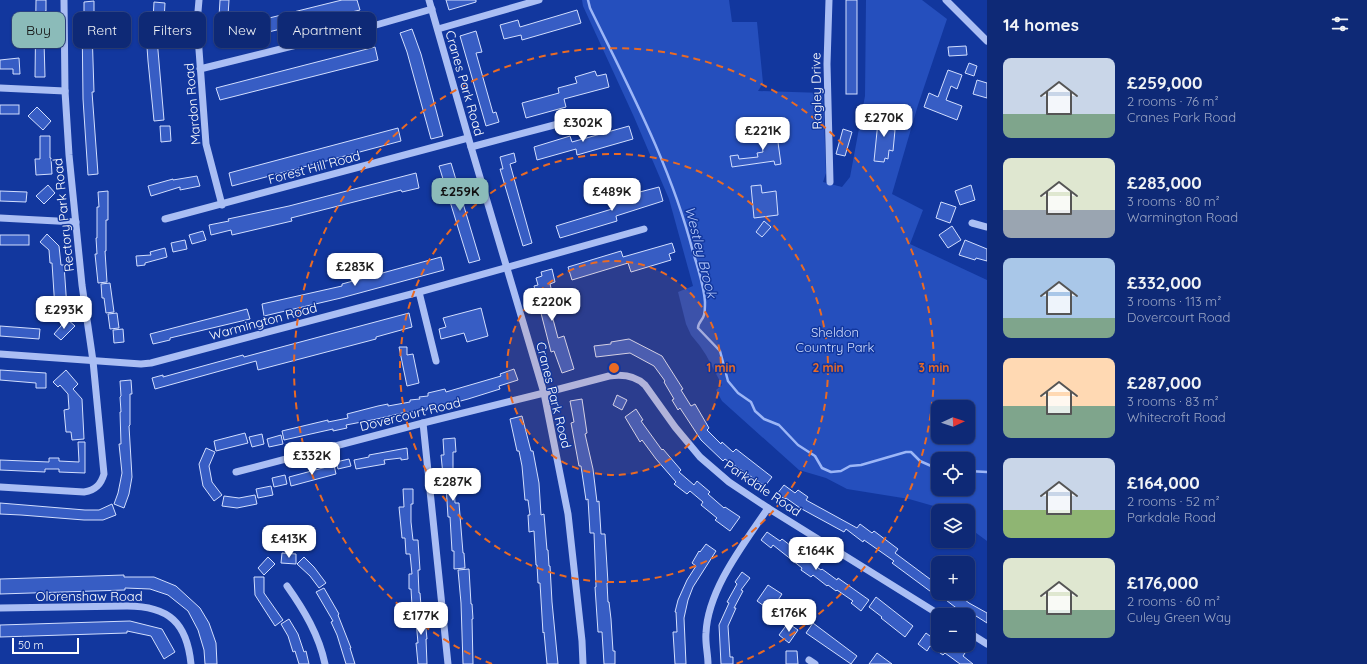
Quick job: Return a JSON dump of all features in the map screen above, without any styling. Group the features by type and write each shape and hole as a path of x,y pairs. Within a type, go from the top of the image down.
{"street":[{"name":"Rectory Park Road","path":"0,487 84,492 90,491 98,486 102,481 104,474 93,361 82,285 69,155 65,91 64,0"},
{"name":"Mardon Road","path":"199,0 198,23 200,69 206,144 222,205"},
{"name":"Cranes Park Road","path":"429,0 468,138 544,393 568,514 583,664"},
{"path":"438,29 539,0"},
{"name":"Ragley Drive","path":"829,0 827,64 830,182"},
{"path":"946,0 987,41"},
{"path":"200,69 369,26 432,8"},
{"path":"0,88 65,91"},
{"path":"471,147 596,114"},
{"name":"Forest Hill Road","path":"165,219 468,138"},
{"path":"0,218 76,222"},
{"path":"972,222 987,227"},
{"name":"Warmington Road","path":"0,354 141,364 151,363 419,292 644,229"},
{"path":"419,292 436,361"},
{"name":"Parkdale Road","path":"544,393 609,376 618,375 634,378 645,385 675,427 700,457 729,482 931,609"},
{"name":"Dovercourt Road","path":"236,472 544,393"},
{"path":"423,423 448,664"},
{"path":"708,664 706,634 710,609 716,591 768,508"},
{"path":"287,586 305,612 322,649 325,664"},
{"name":"Olorenshaw Road","path":"0,608 127,606 150,608 164,613 177,623 184,633 190,650 192,664"},
{"path":"975,636 987,644"}],"green space":[{"name":"Sheldon Country Park","path":"582,0 729,0 732,22 757,22 763,83 758,91 823,93 826,173 823,182 842,187 850,177 865,96 866,0 922,0 947,19 918,105 892,194 923,210 910,244 987,280 987,541 975,532 975,504 931,504 931,505 909,499 847,489 826,478 799,470 722,401 716,390 722,385 706,355 691,335 686,324 678,292 693,286 669,199 634,117 583,6"}],"building":[{"path":"36,0 46,0 46,11 36,12"},
{"path":"220,0 229,0 228,12 219,12"},
{"path":"342,0 357,0 360,10 352,12 293,12"},
{"path":"446,0 476,0 476,2 449,10"},
{"path":"846,0 857,0 857,94 846,94"},
{"path":"94,1 94,12 84,12 84,2"},
{"path":"154,2 165,3 164,12 153,12"},
{"path":"577,10 581,23 522,40 521,35 504,39 500,25 518,20 520,27"},
{"path":"278,16 278,30 270,32 270,18"},
{"path":"412,29 421,54 443,136 431,139 407,52 400,33"},
{"path":"476,31 482,52 476,53 493,113 496,112 499,122 486,126 460,36"},
{"path":"966,46 967,55 949,56 948,47"},
{"path":"35,48 44,48 45,77 35,77"},
{"path":"82,48 93,48 94,92 92,92 98,174 88,175 83,99"},
{"path":"147,48 158,48 164,120 154,121"},
{"path":"371,48 375,48 378,60 220,100 216,88"},
{"path":"19,58 20,74 13,74 13,69 0,69 0,60"},
{"path":"969,63 977,66 974,76 965,73"},
{"path":"948,70 962,75 957,89 951,86 946,100 962,106 957,120 924,107 929,93 938,97"},
{"path":"595,71 597,76 606,74 609,87 564,99 566,107 526,118 522,103 559,93 558,88 577,83 575,77"},
{"path":"977,80 987,83 987,98 973,94"},
{"path":"0,105 19,105 19,114 0,114"},
{"path":"37,107 51,121 43,130 28,116"},
{"path":"879,112 890,113 889,129 895,130 893,151 889,150 888,159 885,158 884,162 874,161"},
{"path":"160,126 170,126 171,141 161,142"},
{"path":"629,126 633,139 577,155 576,149 537,160 534,147 570,136 572,142"},
{"path":"398,128 401,141 232,186 229,173"},
{"path":"776,128 781,164 775,165 774,161 732,167 730,156 738,155 739,159 758,157 757,153 763,152 759,130"},
{"path":"843,129 852,132 845,156 836,154"},
{"path":"40,136 50,136 52,174 36,175 35,159 40,159"},
{"path":"514,153 516,162 510,164 532,243 523,246 500,169 503,169 500,157"},
{"path":"451,163 480,260 469,263 439,166"},
{"path":"416,173 419,188 402,192 401,190 291,218 292,221 232,235 231,230 211,235 209,225 229,221 228,219 289,206"},
{"path":"197,176 200,186 180,190 180,187 151,196 148,186 173,179"},
{"path":"48,185 55,193 44,204 36,196"},
{"path":"761,185 762,193 776,191 778,215 754,218 751,186"},
{"path":"971,185 975,200 960,205 955,191"},
{"path":"659,187 663,201 616,216 617,221 560,238 556,226 612,209 609,200"},
{"path":"0,191 27,192 26,202 0,201"},
{"path":"108,191 108,220 106,220 105,251 107,282 98,283 95,254 97,254 96,238 97,207 99,207 98,192"},
{"path":"941,202 956,207 950,223 936,218"},
{"path":"764,221 771,227 762,237 756,232"},
{"path":"952,226 961,240 948,248 939,235"},
{"path":"203,231 206,240 192,244 189,235"},
{"path":"47,234 59,246 61,265 64,265 67,308 55,309 52,263 50,263 49,250 40,242"},
{"path":"0,235 29,235 29,245 0,245"},
{"path":"185,240 187,249 173,252 171,243"},
{"path":"965,240 987,249 987,261 976,258 975,260 959,255"},
{"path":"672,243 675,252 669,254 671,260 631,272 628,263 572,280 568,267 621,251 623,257"},
{"path":"165,248 167,257 145,263 145,265 137,266 136,256 151,255 150,252"},
{"path":"441,257 444,270 341,298 264,316 262,304 342,286 342,284"},
{"path":"552,269 555,282 550,284 552,292 546,293 558,338 564,336 574,369 562,373 554,351 551,352 534,286 538,285 536,278 542,276 541,272"},
{"path":"110,283 114,312 106,313 104,298 102,298 101,284"},
{"path":"481,308 488,336 467,342 464,333 441,339 439,329 446,327 443,318"},
{"path":"247,309 250,319 170,338 170,340 153,344 150,334"},
{"path":"117,313 119,328 110,329 108,314"},
{"path":"409,313 412,327 376,337 376,339 258,370 256,361 155,389 152,378 163,375 163,377 243,355 244,357"},
{"path":"67,319 75,326 61,340 54,334"},
{"path":"0,326 40,329 39,339 0,336"},
{"path":"123,329 124,342 114,343 113,330"},
{"path":"629,339 662,356 683,389 681,390 691,406 695,404 709,428 707,430 721,444 722,442 733,452 736,449 772,477 765,486 725,459 723,461 701,440 680,408 678,410 672,400 674,399 664,382 665,381 654,366 630,353 596,357 594,346 611,344 611,342"},
{"path":"399,347 407,347 407,355 413,354 419,383 407,386"},
{"path":"514,369 518,380 499,386 500,389 468,399 442,406 427,408 427,410 402,413 346,425 347,428 333,431 333,429 284,440 282,431 328,420 328,422 348,418 347,414 378,406 388,404 388,406 410,402 410,400 420,399 419,397 428,396 428,393 445,389 446,392 501,376 500,374"},
{"path":"0,370 46,373 46,388 36,388 36,383 0,380"},
{"path":"66,370 78,384 73,389 82,399 84,439 72,440 71,432 66,432 64,410 69,409 68,394 60,385 58,387 53,382"},
{"path":"131,380 132,394 130,394 129,426 132,477 129,494 124,508 114,504 122,473 119,444 121,444 120,381"},
{"path":"617,395 627,400 622,410 613,405"},
{"path":"582,399 587,433 585,434 593,469 597,502 599,501 601,534 605,534 608,602 611,619 613,651 615,651 615,664 604,664 602,632 598,632 594,533 590,533 588,499 586,500 581,466 579,466 571,423 574,422 570,401"},
{"path":"636,409 643,420 641,421 662,450 663,449 681,470 679,472 694,485 697,481 710,492 708,494 724,508 725,507 740,517 730,531 715,520 717,518 701,505 703,502 690,491 687,494 674,484 676,482 642,440 640,442 625,417"},
{"path":"522,416 531,451 533,451 539,483 541,515 544,514 558,664 547,664 544,632 543,633 540,583 538,583 536,565 534,531 529,532 528,515 530,515 528,500 525,500 522,466 510,419"},
{"path":"245,433 248,443 216,451 214,441"},
{"path":"262,434 264,444 252,447 249,437"},
{"path":"281,435 283,444 269,447 267,439"},
{"path":"455,438 456,452 453,452 453,470 456,469 456,485 454,485 455,503 459,503 465,568 454,569 454,551 452,551 450,517 448,517 446,485 444,485 441,455 444,455 443,439"},
{"path":"78,442 85,442 85,473 59,472 59,469 45,469 45,472 0,470 0,460 49,462 49,458 59,458 59,461 79,462"},
{"path":"206,448 215,452 209,466 212,482 222,495 214,501 203,486 199,464"},
{"path":"407,448 408,459 401,460 401,458 384,460 385,464 356,469 354,460 369,457 369,455"},
{"path":"349,459 351,466 338,469 336,462"},
{"path":"334,465 336,474 291,486 289,477"},
{"path":"285,475 287,484 274,487 272,478"},
{"path":"784,485 795,493 798,490 808,497 806,500 857,528 860,524 872,533 874,531 898,549 895,553 931,580 931,592 892,563 894,561 864,540 863,542 846,529 844,532 777,494"},
{"path":"271,486 273,495 258,498 256,489"},
{"path":"403,489 413,489 411,522 413,540 418,540 420,570 418,570 419,593 421,606 412,606 411,589 409,589 409,574 412,574 410,554 406,554 405,538 402,538 399,507 404,507"},
{"path":"255,495 257,504 237,508 222,506 224,496 239,498"},
{"path":"0,503 85,510 99,510 112,504 116,515 103,520 84,520 0,514"},
{"path":"767,532 780,541 782,539 795,549 797,547 807,555 804,558 837,580 838,578 869,600 861,611 851,603 853,601 837,590 836,591 828,585 827,586 813,575 811,577 773,545 771,548 761,540"},
{"path":"706,544 716,551 693,587 688,600 684,618 686,664 675,664 673,632 677,632 675,612 678,600 687,580 696,566 692,563 699,551 700,552"},
{"path":"282,553 296,554 296,564 281,563"},
{"path":"268,557 275,564 264,575 258,568"},
{"path":"304,557 326,583 319,588 310,576 297,564"},
{"path":"469,569 473,619 473,664 463,664 461,603 458,570"},
{"path":"742,572 750,578 741,590 743,591 734,608 736,608 728,626 730,657 733,657 733,664 721,664 719,625 729,603 727,602 737,584 735,582"},
{"path":"124,575 124,577 154,577 176,586 200,608 209,623 216,643 217,664 205,664 204,650 198,630 188,611 168,595 150,589 125,588 125,590 0,594 0,579"},
{"path":"254,577 264,577 264,593 283,620 275,626 255,595"},
{"path":"768,585 782,594 771,611 757,601"},
{"path":"324,588 339,614 338,615 351,648 355,664 346,664 337,635 331,622 333,621 316,592"},
{"path":"876,597 913,626 905,637 869,607"},
{"path":"946,600 965,600 987,613 987,623 976,616 975,617 975,608 956,608"},
{"path":"424,608 427,639 427,664 418,664 415,609"},
{"path":"289,619 298,634 304,652 306,651 309,664 299,664 295,651 293,652 288,636 281,624"},
{"path":"130,621 162,629 175,652 164,659 151,636 127,631 127,633 0,637 0,625"},
{"path":"788,623 798,630 789,643 779,635"},
{"path":"813,623 857,656 851,664 806,633"},
{"path":"926,633 931,637 931,647 930,646 927,651 918,644"},
{"path":"786,651 797,651 798,664 786,664"},
{"path":"939,652 964,652 965,653 963,656 973,664 960,664 945,653 943,655"},
{"path":"877,653 892,664 869,664"}],"waterway":[{"name":"Westley Brook","path":"588,0 590,8 648,128 673,189 684,220 703,290 705,312 698,328 720,351 728,381 738,393 751,402 755,411 764,419 779,425 798,445 815,456 822,468 831,472 841,471 850,466 861,465 906,452 911,452 920,461 931,466"},
{"name":"Westley Brook","path":"975,471 987,472"}]}
